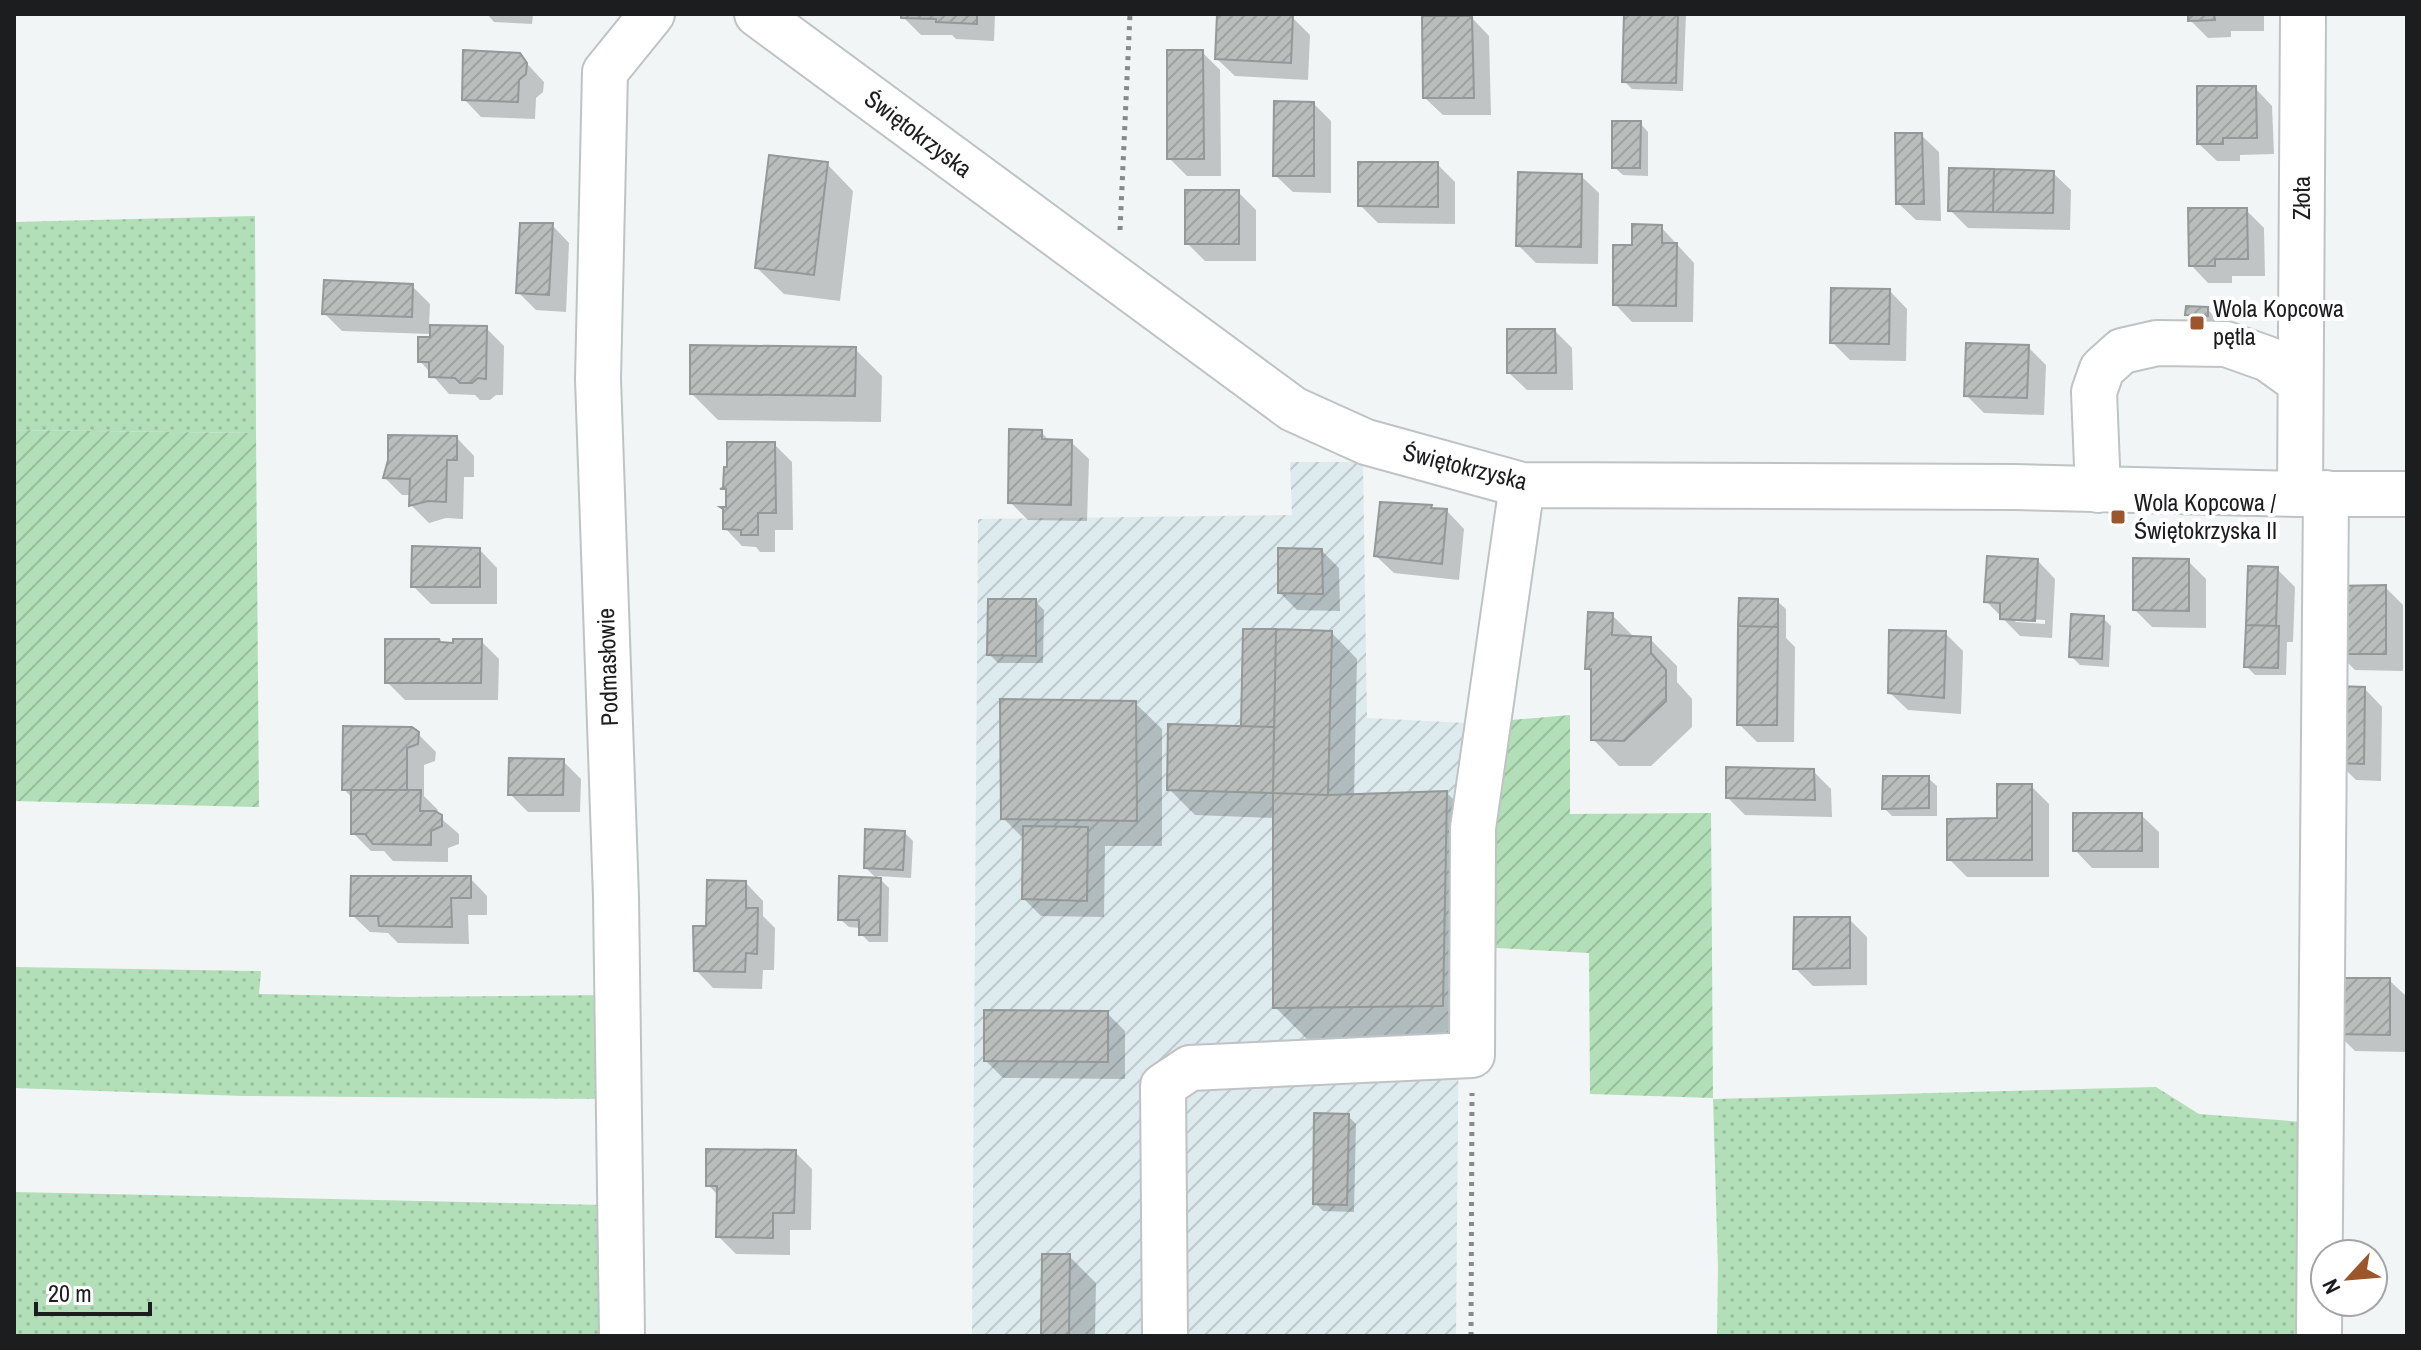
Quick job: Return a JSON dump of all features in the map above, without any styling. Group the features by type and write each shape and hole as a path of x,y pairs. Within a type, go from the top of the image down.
{"street":[{"name":"Podmasłowie","path":"622,1336 616,897 599,333 605,72 652,14"},
{"name":"Świętokrzyska","path":"757,14 1293,409 1366,442 1522,485 2014,487 2407,494"},
{"name":"Złota","path":"2303,14 2300,382 2313,494 2319,1336"},
{"path":"2098,490 2094,392 2102,369 2122,351 2157,343 2226,344 2268,359 2300,382"},
{"path":"1165,1336 1163,1086 1190,1068 1472,1055 1473,828 1522,485"}],"path":[{"path":"1118,283 1130,14"},
{"path":"1471,1336 1472,1055"}],"shaded area":[{"path":"1290,462 1363,462 1367,718 1467,723 1461,782 1456,1336 972,1336 978,519 1292,515"}],"green space":[{"path":"255,216 256,433 14,430 14,222"},
{"path":"14,430 256,433 259,807 14,801"},
{"path":"1570,715 1570,814 1711,813 1713,1098 1590,1094 1589,953 1478,947 1499,721"},
{"path":"14,967 261,971 259,994 403,997 610,995 614,1336 14,1336 14,1192 604,1205 604,1099 243,1096 14,1088"},
{"path":"2156,1087 2199,1114 2303,1122 2300,1336 1717,1336 1713,1099"}],"building":[{"path":"901,14 977,14 977,24 901,18"},
{"path":"1217,14 1293,15 1291,63 1215,59"},
{"path":"1624,14 1678,14 1676,83 1622,82"},
{"path":"2188,14 2214,14 2215,20 2188,21"},
{"path":"1422,16 1472,16 1474,98 1423,98"},
{"path":"463,50 520,53 527,63 526,74 519,80 518,102 462,100"},
{"path":"1167,50 1203,50 1204,159 1167,159"},
{"path":"2197,86 2256,86 2257,138 2223,138 2223,144 2197,144"},
{"path":"1274,101 1314,102 1314,176 1273,176"},
{"path":"1612,121 1641,121 1640,168 1612,168"},
{"path":"1895,133 1922,133 1924,204 1896,204"},
{"path":"769,155 828,162 814,275 755,268"},
{"path":"1358,162 1438,162 1438,207 1358,206"},
{"path":"1949,168 1994,169 1993,212 1948,211"},
{"path":"1994,169 2054,171 2053,213 1993,212"},
{"path":"1518,172 1582,174 1581,247 1516,246"},
{"path":"1185,190 1239,190 1239,244 1185,244"},
{"path":"2188,208 2247,208 2248,259 2215,259 2215,266 2189,266"},
{"path":"520,223 553,223 549,295 516,293"},
{"path":"1632,224 1662,225 1662,243 1677,243 1676,306 1613,305 1613,245 1632,245"},
{"path":"324,280 413,284 412,317 322,314"},
{"path":"1831,288 1890,289 1889,344 1830,343"},
{"path":"2186,306 2208,307 2208,316 2185,315"},
{"path":"430,325 487,326 486,379 460,383 455,378 429,377 429,362 418,362 418,337 430,337"},
{"path":"1507,329 1555,329 1556,373 1507,373"},
{"path":"1966,343 2029,345 2027,398 1964,396"},
{"path":"690,345 856,347 855,396 690,394"},
{"path":"1009,429 1042,430 1042,439 1072,440 1071,505 1008,503"},
{"path":"388,435 457,436 457,460 447,460 446,502 428,501 409,506 410,479 383,478 388,460"},
{"path":"727,442 775,442 776,513 758,513 758,535 741,535 741,530 723,529 723,509 720,507 726,507 726,489 720,489 723,488 724,467 727,467"},
{"path":"1380,502 1432,505 1431,508 1447,509 1442,564 1374,556"},
{"path":"412,546 480,548 480,587 411,587"},
{"path":"1278,548 1322,549 1323,594 1278,593"},
{"path":"1987,556 2038,559 2035,621 2000,619 2000,603 1984,602"},
{"path":"2133,558 2189,559 2189,611 2133,610"},
{"path":"2248,566 2278,567 2276,626 2246,625"},
{"path":"2386,585 2386,654 2336,654 2336,586"},
{"path":"1739,598 1778,599 1778,627 1738,626"},
{"path":"988,599 1036,599 1036,656 987,655"},
{"path":"1588,612 1613,613 1612,635 1651,637 1651,653 1666,670 1666,701 1624,741 1591,740 1591,669 1585,669"},
{"path":"2071,614 2104,616 2102,659 2069,657"},
{"path":"2246,625 2279,626 2278,668 2244,667"},
{"path":"1738,626 1778,627 1777,725 1737,725"},
{"path":"1243,629 1276,629 1274,727 1241,726"},
{"path":"1276,629 1332,631 1328,795 1273,793"},
{"path":"1889,630 1946,631 1944,698 1888,693"},
{"path":"385,639 439,639 440,642 453,643 453,639 482,639 481,683 385,683"},
{"path":"2336,686 2365,687 2364,764 2336,763"},
{"path":"1000,699 1136,701 1137,821 1001,819"},
{"path":"1168,724 1274,727 1273,793 1167,790"},
{"path":"343,726 412,727 419,732 418,744 407,748 407,790 342,790"},
{"path":"509,758 564,759 563,795 508,795"},
{"path":"1726,767 1814,769 1815,800 1726,798"},
{"path":"1883,776 1929,776 1929,808 1882,809"},
{"path":"1997,784 2032,784 2032,860 1947,860 1947,819 1997,818"},
{"path":"351,790 421,790 420,811 435,811 442,815 442,826 431,831 431,845 373,844 365,834 351,834"},
{"path":"1447,791 1443,1006 1273,1008 1273,793 1328,795"},
{"path":"2073,813 2142,813 2142,851 2073,851"},
{"path":"1023,826 1088,827 1087,901 1022,899"},
{"path":"865,829 905,831 903,870 864,868"},
{"path":"351,876 471,876 471,898 451,898 452,927 379,926 378,916 350,916"},
{"path":"839,876 881,878 880,935 859,935 859,920 838,920"},
{"path":"707,880 746,881 746,908 758,908 757,954 746,953 745,972 694,971 693,926 706,926"},
{"path":"1794,917 1850,917 1850,968 1793,969"},
{"path":"2336,978 2390,978 2390,1035 2335,1034"},
{"path":"984,1010 1108,1011 1108,1062 984,1061"},
{"path":"1314,1113 1349,1114 1347,1205 1313,1204"},
{"path":"706,1149 796,1150 794,1213 773,1213 773,1238 716,1237 717,1186 706,1186"},
{"path":"1042,1254 1070,1254 1069,1336 1041,1336"}],"place":[{"name":"Wola Kopcowa pętla","path":"2197,323"},
{"name":"Wola Kopcowa / Świętokrzyska II","path":"2118,517"}]}
